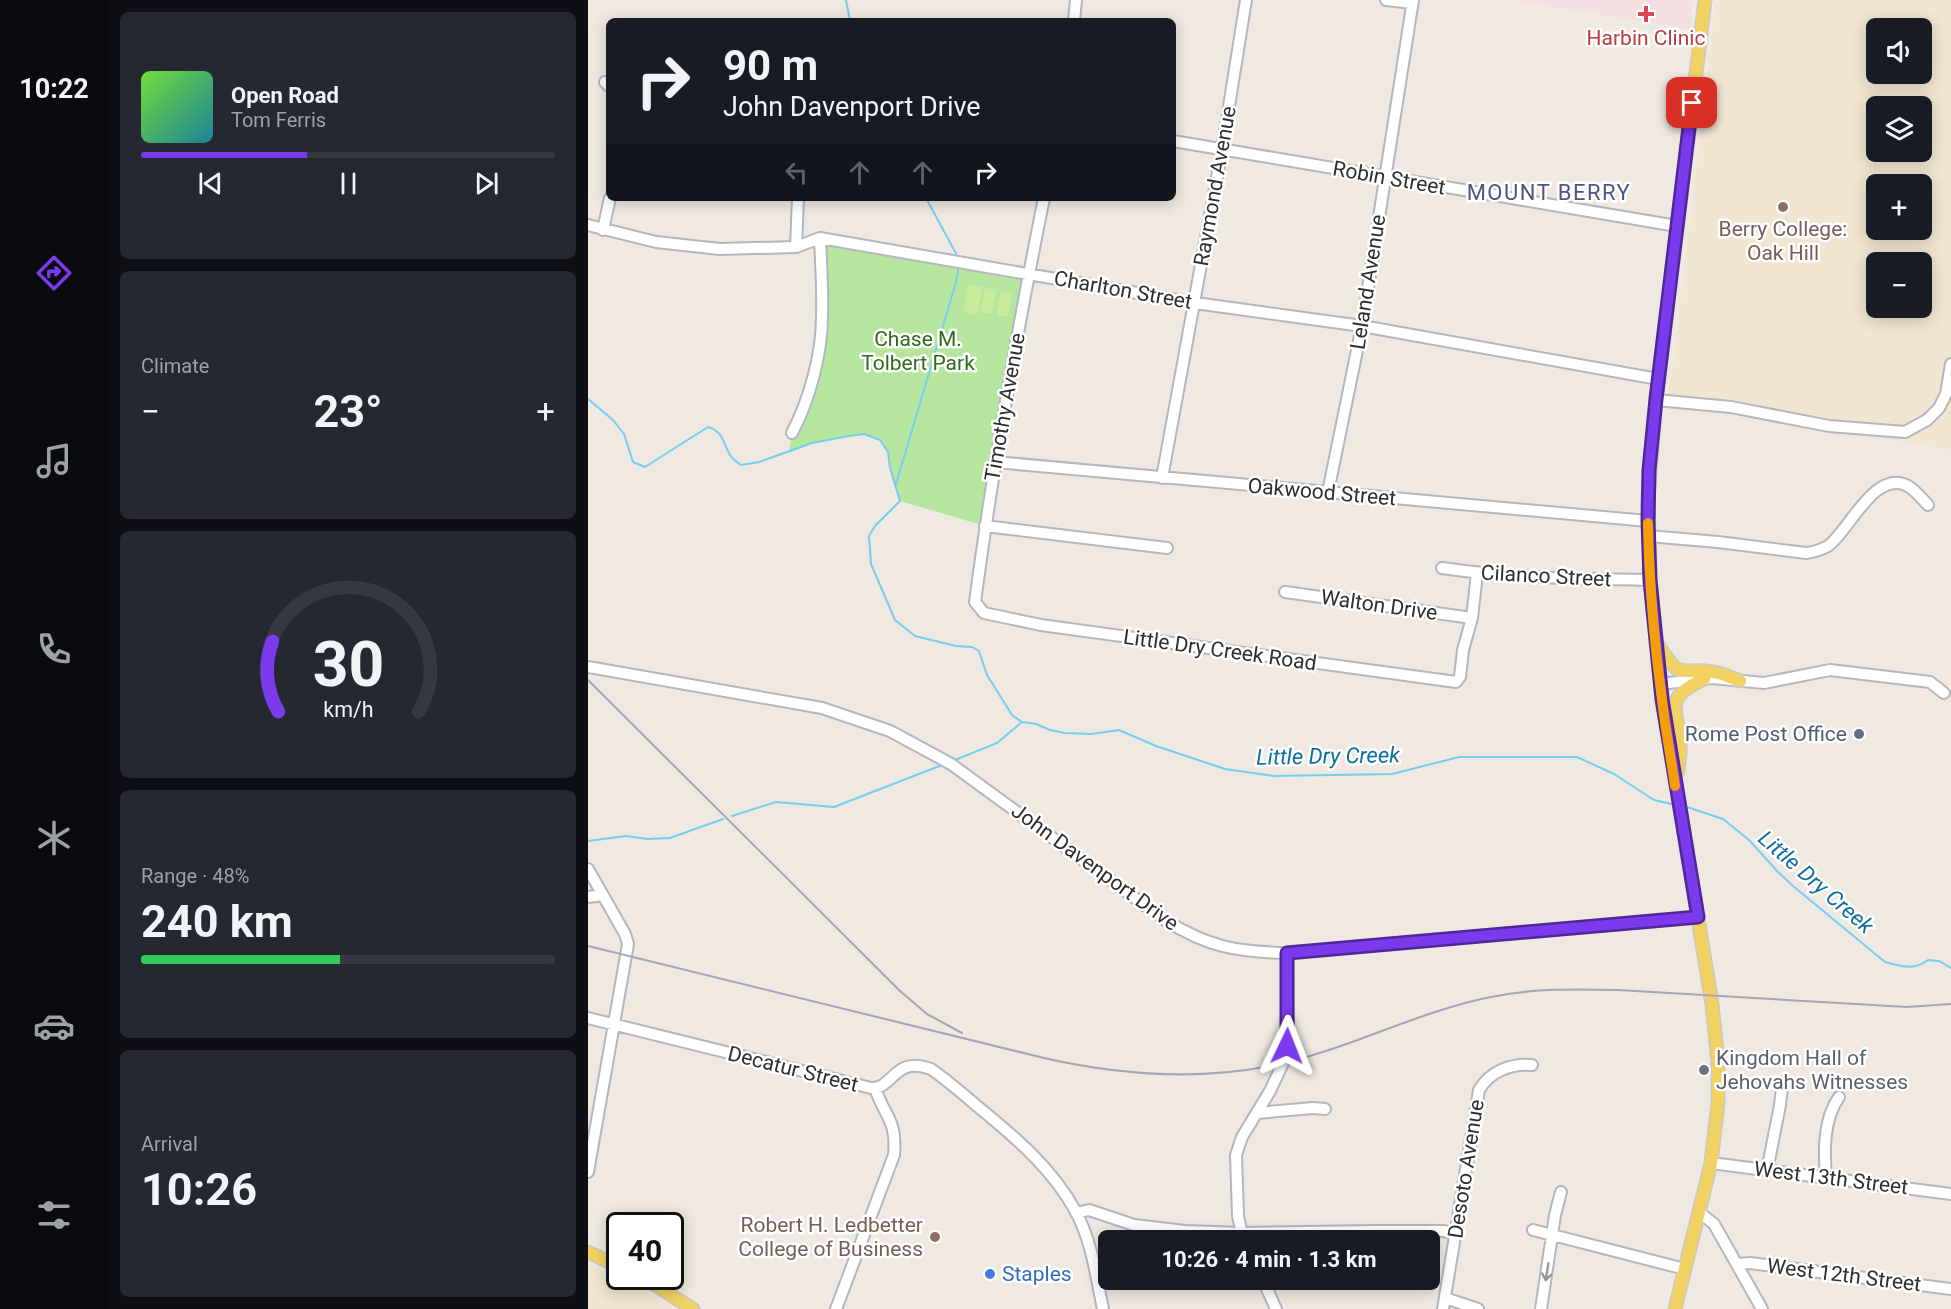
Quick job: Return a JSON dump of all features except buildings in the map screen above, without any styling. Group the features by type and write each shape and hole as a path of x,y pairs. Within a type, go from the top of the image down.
{"main road":[{"path":"1675,1309 1711,1163 1718,1103 1717,1039 1686,841 1676,793 1675,764 1660,684 1650,580 1649,470 1658,379 1705,0"},
{"path":"1655,641 1671,665 1680,671 1713,672 1740,681"},
{"path":"1675,764 1680,745 1674,705 1679,694 1704,679"},
{"path":"588,1252 606,1260"},
{"path":"663,1290 693,1309"}],"street":[{"path":"1074,18 1076,0"},
{"name":"Raymond Avenue","path":"1162,478 1222,150 1246,0"},
{"path":"1386,0 1413,2"},
{"name":"Leland Avenue","path":"1328,492 1362,326 1413,2"},
{"name":"Robin Street","path":"1176,142 1677,226"},
{"path":"603,230 609,201"},
{"path":"796,247 798,201"},
{"name":"Timothy Avenue","path":"984,613 975,602 985,526 1043,201"},
{"path":"588,225 656,242 720,249 796,247 820,238 821,332 808,395 803,412 792,434"},
{"name":"Charlton Street","path":"820,238 1195,303 1362,326 1658,379"},
{"path":"1656,399 1731,407 1829,426 1905,432 1927,420 1939,408 1946,394 1951,364"},
{"name":"Oakwood Street","path":"995,462 1648,521"},
{"path":"1648,536 1806,553 1829,545 1872,493 1883,486 1904,484 1928,505"},
{"path":"985,526 1167,548"},
{"name":"Cilanco Street","path":"1442,568 1547,579 1650,580"},
{"path":"1472,618 1477,573"},
{"name":"Walton Drive","path":"1285,591 1472,618"},
{"name":"Little Dry Creek Road","path":"984,613 1041,625 1456,682 1460,676 1463,650 1472,618"},
{"name":"John Davenport Drive","path":"588,667 804,704 881,727 951,764 1176,928 1205,941 1235,950 1287,953 1698,917"},
{"path":"1660,684 1704,679 1764,683 1830,670 1930,682 1944,693"},
{"path":"588,869 627,940 588,1172"},
{"path":"588,897 603,895"},
{"path":"1242,1230 1237,1204 1236,1155 1242,1137 1279,1073 1285,1055 1288,1023 1287,953"},
{"name":"Decatur Street","path":"588,1018 875,1088 879,1088 905,1067 918,1065 931,1069 1002,1126 1048,1170 1076,1213 1091,1250 1103,1309"},
{"name":"Desoto Avenue","path":"1444,1303 1479,1090 1496,1074 1510,1066 1532,1065"},
{"path":"1767,1171 1782,1087"},
{"path":"836,1309 894,1155 893,1126 875,1088"},
{"path":"1826,1178 1826,1129 1831,1111 1839,1097"},
{"path":"1257,1113 1325,1109"},
{"name":"West 13th Street","path":"1711,1163 1951,1194"},
{"path":"1541,1309 1555,1215 1561,1192"},
{"path":"1076,1213 1089,1210 1134,1225 1163,1230"},
{"path":"1700,1213 1714,1224 1762,1309"},
{"path":"1533,1230 1685,1269"},
{"path":"1440,1232 1456,1234"},
{"name":"West 12th Street","path":"1737,1264 1750,1263 1951,1289"},
{"path":"1267,1290 1276,1309"},
{"path":"1444,1303 1478,1309"}],"shaded area":[{"name":"Harbin Clinic","path":"1511,0 1693,0 1690,29"},
{"name":"Berry College: Oak Hill","path":"1716,0 1951,0 1951,450 1667,402"},
{"path":"593,1266 606,1272 606,1290 640,1290 673,1309 588,1309 588,1269"}],"green space":[{"name":"Chase M. Tolbert Park","path":"820,238 1029,273 985,526 900,501 890,468 888,452 880,440 864,434 812,443 789,453 792,433 821,332"},
{"path":"969,284 983,287 977,315 963,312"},
{"path":"985,288 996,290 992,314 981,312"},
{"path":"1001,291 1012,293 1008,317 997,315"}],"waterway":[{"name":"Little Dry Creek","path":"846,0 849,18"},
{"name":"Little Dry Creek","path":"928,201 959,259"},
{"name":"Little Dry Creek","path":"896,484 956,282 959,265"},
{"name":"Little Dry Creek","path":"588,399 613,420 624,434 633,462 645,467 708,427 720,434 731,456 741,465 759,462 812,443 849,436 864,434 880,440 888,452 890,468 900,501 875,526 869,536 871,564 895,620 915,636 956,646 972,647 979,651 987,675 1012,715 1022,722 1065,733 1091,734 1119,730 1156,746 1225,769 1273,776 1392,774 1459,757 1577,757 1614,774 1654,800 1676,805"},
{"path":"955,760 997,743 1022,722"},
{"path":"732,816 776,802 834,807 942,765"},
{"name":"Little Dry Creek","path":"1684,806 1723,819 1749,840 1793,886 1885,962 1912,967 1928,960 1939,961 1951,968"},
{"path":"588,841 626,836 648,839 670,838 723,819"}],"railway":[{"path":"588,680 900,991 927,1014 962,1033"},
{"path":"588,946 1044,1058 1100,1069 1157,1074 1185,1075 1242,1071 1270,1066 1326,1051 1463,1004 1507,994 1539,991 1618,990 1907,1007 1951,1004"}],"slow traffic":[{"path":"1648,523 1655,641 1675,786"}],"place":[{"name":"Harbin Clinic","path":"1646,14"},
{"name":"Berry College: Oak Hill","path":"1783,207"},
{"name":"Rome Post Office","path":"1859,734"},
{"name":"Kingdom Hall of Jehovahs Witnesses","path":"1704,1070"},
{"name":"Robert H. Ledbetter College of Business","path":"935,1237"},
{"name":"Staples","path":"990,1274"}],"district":[{"name":"MOUNT BERRY","path":"1549,192"}],"route":[{"path":"1287,1046 1287,953 1698,917 1662,699 1650,580 1648,521 1649,470 1656,399 1692,103"}]}
